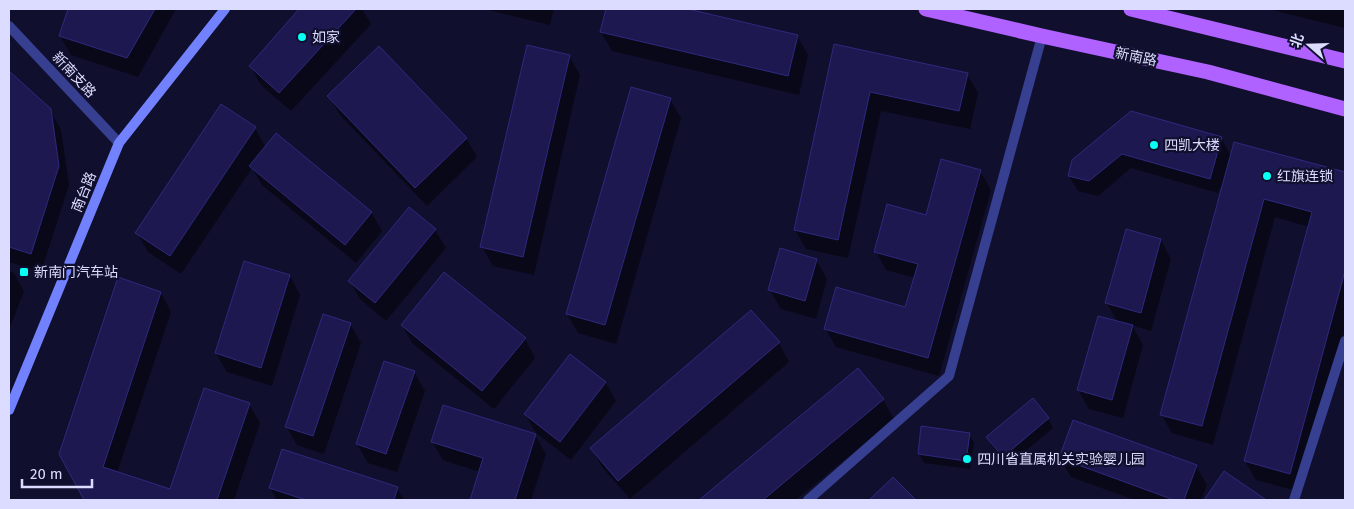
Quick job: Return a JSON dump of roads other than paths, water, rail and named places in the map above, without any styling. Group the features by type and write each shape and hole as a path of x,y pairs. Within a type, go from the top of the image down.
{"main road":[{"name":"新南路","path":"926,9 1208,72 1345,109"},
{"path":"1131,9 1345,61"}],"street":[{"name":"南台路","path":"9,410 119,143 226,9"},
{"name":"新南支路","path":"9,26 119,143"},
{"path":"808,500 949,376 1042,36"},
{"path":"1294,500 1345,341"}],"place":[{"name":"如家","path":"302,37"},
{"name":"四凯大楼","path":"1154,145"},
{"name":"红旗连锁","path":"1267,176"},
{"name":"新南门汽车站","path":"24,272"},
{"name":"四川省直属机关实验婴儿园","path":"967,459"}]}
